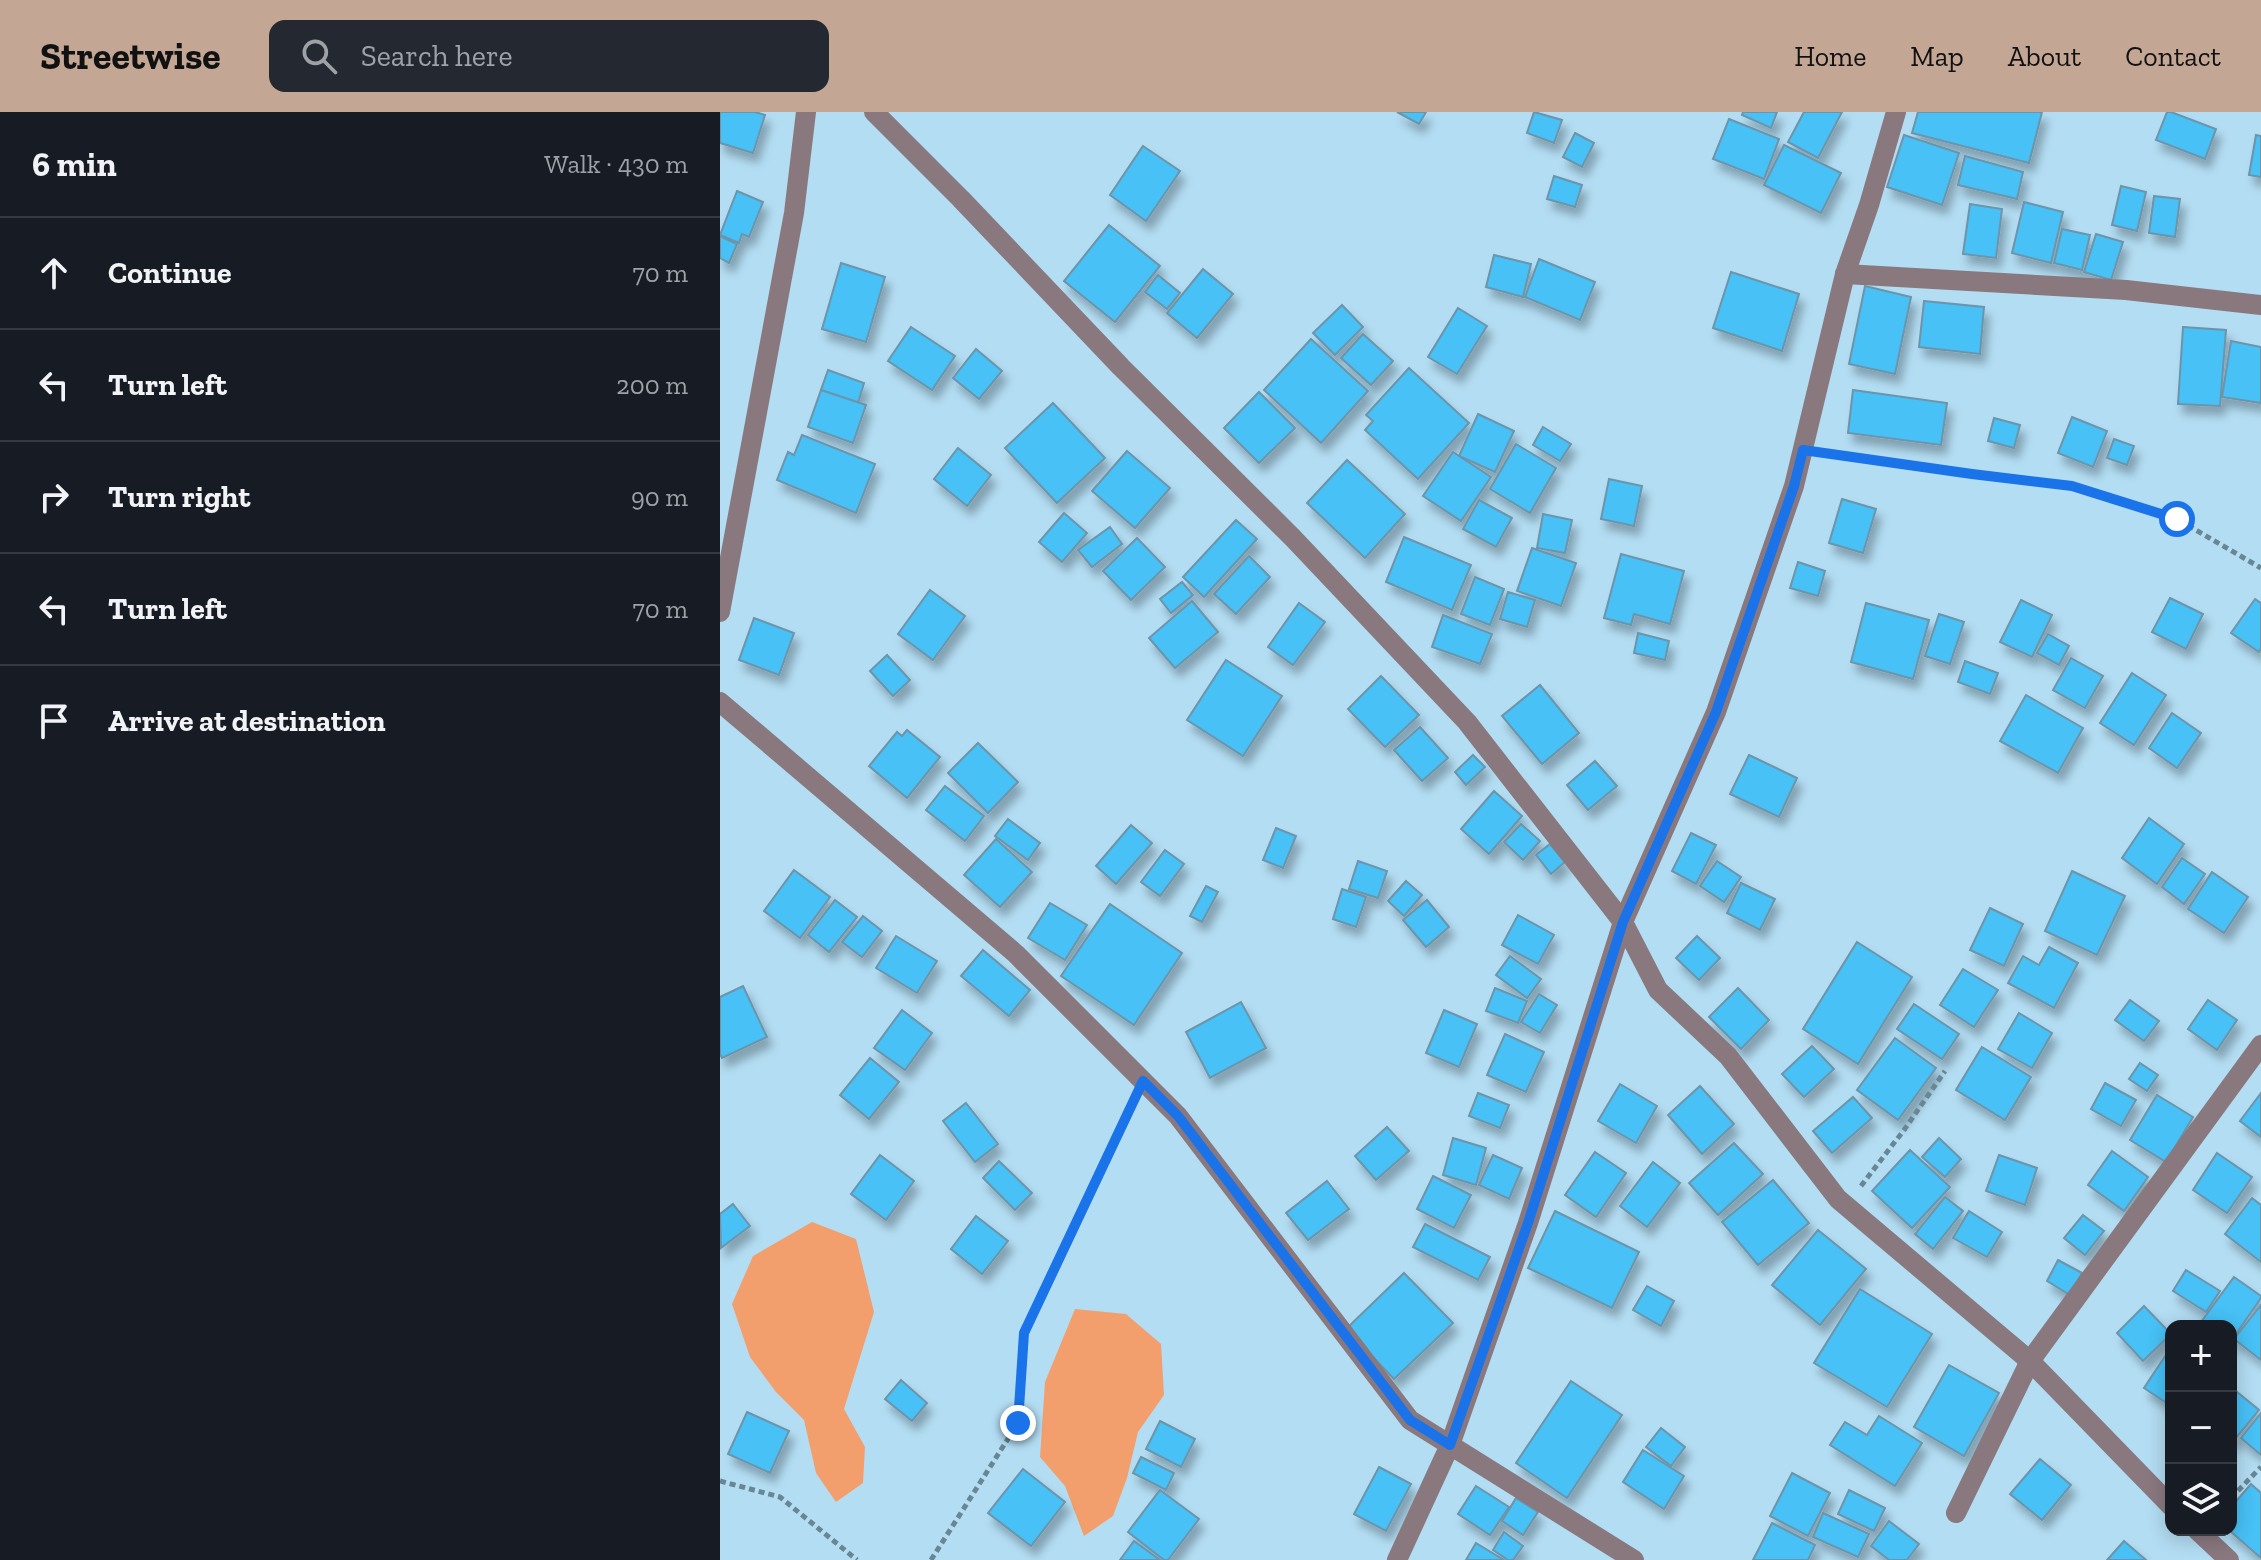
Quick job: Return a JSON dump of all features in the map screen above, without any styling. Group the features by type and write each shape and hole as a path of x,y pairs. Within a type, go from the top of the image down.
{"street":[{"path":"720,612 794,213 806,112"},
{"path":"874,112 1121,367 1293,538 1467,722 1623,922 1658,990 1728,1056 1838,1199 2030,1361 2165,1500"},
{"path":"1397,1560 1450,1445 1528,1223 1623,922 1716,712 1794,486 1845,274 1896,112"},
{"path":"1845,274 2126,290 2261,305"},
{"path":"720,702 1016,954 1178,1116 1410,1420 1634,1560"},
{"path":"1956,1513 2030,1361 2261,1045"},
{"path":"2203,1536 2229,1560"}],"path":[{"path":"1803,450 2072,486 2177,519 2261,568"},
{"path":"1845,1206 1945,1071"},
{"path":"931,1560 1018,1423 1024,1333 1143,1081"},
{"path":"2237,1492 2261,1467"},
{"path":"720,1481 780,1497 857,1560"}],"shaded area":[{"path":"812,1222 856,1239 874,1312 844,1409 865,1447 863,1483 836,1502 816,1473 804,1420 776,1392 750,1357 732,1304 753,1256"},
{"path":"1075,1309 1126,1314 1161,1344 1164,1395 1138,1432 1127,1478 1113,1516 1084,1536 1065,1486 1040,1457 1045,1382"}],"building":[{"path":"720,112 765,115 753,153 720,143"},
{"path":"1397,112 1426,112 1419,124"},
{"path":"1534,112 1562,120 1554,143 1527,133"},
{"path":"1743,112 1777,112 1771,128 1742,115"},
{"path":"1804,112 1842,112 1818,158 1788,142"},
{"path":"1918,112 2042,112 2029,163 1912,133"},
{"path":"2167,112 2216,129 2205,159 2156,140"},
{"path":"1729,119 1779,139 1764,179 1713,159"},
{"path":"1575,133 1594,143 1582,167 1563,157"},
{"path":"1904,135 1959,153 1942,205 1887,187"},
{"path":"2256,135 2261,136 2261,177 2249,175"},
{"path":"1784,145 1841,173 1821,213 1764,185"},
{"path":"1143,146 1180,171 1146,221 1110,195"},
{"path":"1965,156 2023,172 2017,199 1958,185"},
{"path":"1554,176 1582,185 1575,207 1547,199"},
{"path":"2121,186 2146,192 2137,231 2112,225"},
{"path":"737,191 763,202 749,237 742,234 739,243 720,235"},
{"path":"2154,196 2180,199 2175,237 2149,233"},
{"path":"2024,202 2063,212 2051,263 2012,253"},
{"path":"1970,204 2002,209 1996,258 1963,254"},
{"path":"1109,225 1160,266 1115,322 1064,281"},
{"path":"2062,229 2090,235 2082,270 2054,263"},
{"path":"2096,234 2123,242 2111,280 2084,272"},
{"path":"720,236 737,244 729,263 720,258"},
{"path":"1494,255 1531,264 1523,297 1486,287"},
{"path":"1539,259 1595,282 1580,320 1525,297"},
{"path":"841,263 885,277 866,342 822,329"},
{"path":"1203,269 1233,294 1197,338 1167,313"},
{"path":"1731,272 1799,294 1782,351 1713,328"},
{"path":"1158,275 1180,293 1167,309 1145,292"},
{"path":"1865,286 1911,297 1895,374 1849,364"},
{"path":"1924,301 1984,307 1980,354 1919,347"},
{"path":"1342,305 1363,327 1335,355 1313,333"},
{"path":"1458,308 1487,326 1457,374 1428,357"},
{"path":"911,327 955,356 932,390 888,361"},
{"path":"2183,327 2226,330 2220,406 2178,404"},
{"path":"1363,334 1393,361 1371,385 1341,358"},
{"path":"1311,339 1368,391 1321,443 1264,390"},
{"path":"2231,341 2261,347 2261,403 2222,397"},
{"path":"976,349 1002,371 979,399 953,378"},
{"path":"1409,368 1469,423 1418,479 1365,430 1373,421 1366,415"},
{"path":"828,370 864,383 858,403 821,390"},
{"path":"821,390 866,405 853,443 808,427"},
{"path":"1853,390 1947,403 1941,445 1848,433"},
{"path":"1259,392 1295,428 1259,463 1224,428"},
{"path":"1053,403 1105,458 1057,503 1005,448"},
{"path":"1478,414 1514,431 1495,472 1459,456"},
{"path":"2072,417 2107,431 2093,467 2058,453"},
{"path":"1994,418 2020,425 2014,448 1988,441"},
{"path":"1543,427 1571,444 1560,461 1533,445"},
{"path":"802,435 875,464 856,513 777,480 788,452 794,455"},
{"path":"2114,439 2134,446 2127,465 2107,458"},
{"path":"1516,444 1556,468 1530,513 1490,489"},
{"path":"958,448 991,475 967,506 934,479"},
{"path":"1127,451 1170,488 1135,528 1092,491"},
{"path":"1453,452 1491,477 1461,521 1423,496"},
{"path":"1347,460 1405,514 1365,558 1307,503"},
{"path":"1609,479 1642,486 1634,526 1601,519"},
{"path":"1842,499 1876,509 1863,553 1829,543"},
{"path":"1479,500 1512,518 1496,547 1463,529"},
{"path":"1064,513 1087,533 1062,562 1039,542"},
{"path":"1543,514 1572,520 1565,553 1537,548"},
{"path":"1236,520 1257,539 1204,597 1183,577"},
{"path":"1110,527 1122,544 1092,567 1078,550"},
{"path":"1404,537 1471,565 1452,610 1386,582"},
{"path":"1137,538 1165,567 1131,600 1103,571"},
{"path":"1532,548 1576,563 1561,606 1517,591"},
{"path":"1621,554 1684,571 1670,624 1634,614 1631,625 1604,618"},
{"path":"1249,556 1270,577 1236,614 1214,594"},
{"path":"1798,562 1825,571 1818,596 1790,588"},
{"path":"1475,577 1504,589 1490,625 1461,614"},
{"path":"1182,582 1193,595 1171,613 1160,599"},
{"path":"930,590 965,616 933,660 898,634"},
{"path":"1508,592 1535,600 1527,627 1500,619"},
{"path":"2170,598 2203,614 2186,649 2152,632"},
{"path":"2255,599 2261,603 2259,652 2231,633"},
{"path":"2021,600 2052,615 2032,657 2000,642"},
{"path":"1192,601 1218,632 1175,668 1149,638"},
{"path":"1299,603 1325,622 1293,665 1268,647"},
{"path":"1866,603 1929,620 1913,679 1851,662"},
{"path":"1939,614 1964,622 1950,664 1925,656"},
{"path":"1443,615 1492,634 1480,664 1432,647"},
{"path":"754,618 794,633 779,675 739,660"},
{"path":"1638,633 1669,641 1665,660 1634,653"},
{"path":"2048,634 2069,646 2059,665 2037,653"},
{"path":"887,655 910,680 893,696 870,671"},
{"path":"2071,658 2103,676 2085,708 2053,690"},
{"path":"1226,660 1282,696 1243,756 1187,720"},
{"path":"1965,661 1998,673 1990,694 1958,682"},
{"path":"2132,673 2166,695 2134,745 2100,723"},
{"path":"1381,676 1419,715 1385,747 1348,709"},
{"path":"1540,685 1579,733 1542,764 1502,716"},
{"path":"2026,695 2083,728 2058,773 2000,741"},
{"path":"2172,713 2201,733 2177,768 2149,748"},
{"path":"1420,727 1448,758 1422,781 1394,750"},
{"path":"907,730 940,757 907,798 869,766 897,732 902,736"},
{"path":"978,743 1018,782 988,813 948,773"},
{"path":"1473,755 1485,767 1466,785 1455,772"},
{"path":"1749,755 1797,778 1779,817 1730,794"},
{"path":"1595,761 1617,786 1588,810 1567,785"},
{"path":"945,786 984,816 965,841 926,810"},
{"path":"1494,791 1522,816 1489,854 1461,829"},
{"path":"2149,818 2184,844 2157,884 2122,858"},
{"path":"1008,819 1040,843 1028,860 995,836"},
{"path":"1521,824 1540,841 1523,860 1504,842"},
{"path":"1131,825 1152,843 1116,884 1096,866"},
{"path":"1276,828 1296,836 1283,868 1263,860"},
{"path":"1691,833 1716,845 1696,884 1672,871"},
{"path":"996,839 1032,872 1000,907 964,875"},
{"path":"1550,844 1565,862 1551,874 1536,855"},
{"path":"1165,850 1184,864 1160,896 1141,882"},
{"path":"2182,858 2205,874 2184,904 2162,887"},
{"path":"1358,861 1387,871 1378,898 1349,889"},
{"path":"1717,861 1741,877 1724,902 1700,886"},
{"path":"794,870 830,897 800,938 764,911"},
{"path":"2072,871 2125,896 2097,955 2045,931"},
{"path":"2212,872 2248,897 2224,933 2188,909"},
{"path":"1406,881 1422,895 1404,916 1388,901"},
{"path":"1741,883 1775,899 1760,930 1727,913"},
{"path":"1206,886 1218,892 1202,922 1190,916"},
{"path":"1342,889 1366,897 1356,927 1333,919"},
{"path":"835,900 857,917 829,952 808,935"},
{"path":"1427,900 1449,927 1426,947 1403,920"},
{"path":"1050,903 1087,925 1065,960 1028,938"},
{"path":"1110,904 1182,953 1134,1025 1061,976"},
{"path":"1990,908 2023,924 2004,966 1970,950"},
{"path":"1518,915 1554,935 1538,964 1502,945"},
{"path":"863,916 882,931 862,957 842,942"},
{"path":"896,936 937,961 917,993 876,968"},
{"path":"1697,936 1720,958 1699,980 1676,958"},
{"path":"1857,942 1912,977 1858,1064 1803,1029"},
{"path":"2049,947 2078,963 2054,1008 2008,983 2023,956 2039,965"},
{"path":"983,950 1030,990 1009,1016 961,976"},
{"path":"1510,956 1541,979 1527,998 1496,975"},
{"path":"1963,969 1998,990 1974,1027 1940,1005"},
{"path":"743,986 767,1037 722,1058 720,997"},
{"path":"1495,988 1527,1001 1518,1023 1486,1011"},
{"path":"1738,988 1769,1020 1741,1049 1709,1017"},
{"path":"1539,994 1557,1005 1540,1033 1521,1022"},
{"path":"2130,1000 2159,1021 2144,1041 2115,1020"},
{"path":"2208,1000 2237,1020 2217,1050 2188,1029"},
{"path":"1241,1002 1266,1048 1210,1078 1186,1032"},
{"path":"1914,1004 1959,1034 1942,1059 1897,1029"},
{"path":"902,1010 932,1033 905,1070 874,1048"},
{"path":"1444,1010 1477,1024 1459,1067 1426,1053"},
{"path":"2019,1013 2052,1033 2032,1068 1998,1049"},
{"path":"1505,1034 1544,1052 1526,1092 1487,1075"},
{"path":"1895,1038 1936,1068 1898,1120 1857,1090"},
{"path":"1812,1046 1834,1069 1804,1097 1782,1074"},
{"path":"1982,1047 2031,1077 2005,1120 1956,1090"},
{"path":"870,1058 899,1082 869,1119 840,1095"},
{"path":"2140,1063 2158,1075 2147,1091 2129,1079"},
{"path":"2105,1083 2136,1100 2121,1126 2091,1109"},
{"path":"1620,1084 1657,1106 1636,1143 1598,1121"},
{"path":"1700,1086 1734,1124 1702,1154 1668,1115"},
{"path":"1478,1093 1509,1105 1500,1128 1469,1116"},
{"path":"2261,1093 2261,1137 2240,1121"},
{"path":"2157,1095 2193,1117 2166,1162 2130,1140"},
{"path":"1853,1097 1872,1118 1832,1153 1813,1131"},
{"path":"966,1103 998,1144 975,1162 943,1121"},
{"path":"1387,1127 1409,1151 1376,1180 1355,1156"},
{"path":"1453,1138 1486,1148 1476,1185 1443,1175"},
{"path":"1939,1138 1961,1159 1945,1177 1922,1157"},
{"path":"1734,1143 1763,1174 1718,1215 1689,1183"},
{"path":"1910,1150 1950,1187 1912,1228 1872,1191"},
{"path":"2112,1151 2148,1177 2124,1211 2088,1185"},
{"path":"1595,1152 1626,1173 1596,1217 1565,1195"},
{"path":"2217,1153 2252,1177 2227,1213 2193,1190"},
{"path":"880,1155 914,1181 886,1220 851,1194"},
{"path":"1493,1155 1522,1168 1509,1199 1479,1185"},
{"path":"1999,1155 2037,1168 2025,1205 1986,1191"},
{"path":"999,1161 1032,1193 1015,1210 983,1178"},
{"path":"1653,1162 1680,1183 1647,1227 1620,1206"},
{"path":"1433,1176 1471,1195 1454,1228 1417,1209"},
{"path":"1773,1180 1809,1223 1758,1265 1722,1222"},
{"path":"1327,1181 1349,1209 1308,1240 1286,1213"},
{"path":"1945,1197 1963,1211 1933,1249 1915,1234"},
{"path":"2252,1198 2261,1205 2261,1262 2225,1234"},
{"path":"733,1204 750,1226 721,1248 720,1214"},
{"path":"1555,1211 1639,1252 1612,1308 1528,1268"},
{"path":"1969,1211 2002,1232 1987,1257 1953,1238"},
{"path":"2083,1215 2104,1231 2085,1255 2064,1238"},
{"path":"976,1216 1008,1241 982,1274 951,1249"},
{"path":"1425,1224 1490,1257 1478,1280 1413,1247"},
{"path":"1818,1230 1866,1269 1820,1325 1772,1285"},
{"path":"2058,1260 2082,1273 2070,1295 2047,1281"},
{"path":"2186,1270 2220,1291 2206,1312 2173,1291"},
{"path":"1404,1273 1453,1323 1394,1379 1346,1329"},
{"path":"2234,1277 2261,1296 2237,1332 2237,1320 2202,1320"},
{"path":"1647,1286 1674,1301 1661,1326 1633,1310"},
{"path":"1860,1289 1932,1334 1887,1407 1814,1363"},
{"path":"2261,1305 2261,1360 2237,1341 2237,1335"},
{"path":"2144,1306 2165,1328 2165,1340 2143,1361 2117,1333"},
{"path":"2165,1356 2165,1402 2144,1388"},
{"path":"1949,1365 1999,1393 1964,1456 1914,1427"},
{"path":"901,1380 927,1403 912,1421 885,1399"},
{"path":"1571,1381 1622,1415 1567,1498 1516,1463"},
{"path":"2237,1392 2259,1410 2237,1437"},
{"path":"747,1412 789,1431 770,1473 728,1454"},
{"path":"2261,1413 2261,1455 2241,1438"},
{"path":"1879,1416 1922,1443 1895,1486 1830,1445 1845,1422 1867,1435"},
{"path":"1160,1421 1195,1439 1181,1467 1146,1449"},
{"path":"1661,1428 1685,1447 1671,1466 1646,1447"},
{"path":"1643,1450 1684,1476 1664,1509 1623,1482"},
{"path":"1141,1457 1174,1473 1166,1490 1133,1473"},
{"path":"2040,1459 2071,1485 2042,1520 2010,1494"},
{"path":"1379,1467 1411,1484 1386,1531 1354,1514"},
{"path":"1023,1469 1065,1502 1031,1546 988,1513"},
{"path":"1792,1473 1830,1493 1808,1536 1770,1516"},
{"path":"2251,1484 2261,1493 2261,1558 2236,1536 2237,1500"},
{"path":"1476,1486 1509,1507 1490,1535 1458,1514"},
{"path":"1160,1490 1199,1519 1168,1560 1128,1532"},
{"path":"1849,1490 1885,1508 1874,1531 1838,1514"},
{"path":"1516,1498 1538,1512 1523,1535 1502,1521"},
{"path":"1823,1513 1869,1534 1858,1557 1813,1537"},
{"path":"1889,1521 1919,1544 1907,1560 1889,1560 1871,1546"},
{"path":"1772,1523 1815,1545 1808,1560 1753,1560"},
{"path":"1504,1532 1523,1546 1513,1560 1493,1550"},
{"path":"1134,1541 1160,1560 1120,1560"},
{"path":"2124,1541 2146,1560 2107,1560"},
{"path":"1476,1543 1504,1560 1466,1560"}],"route":[{"path":"1018,1423 1024,1333 1143,1081 1178,1116 1410,1420 1450,1445 1528,1223 1623,922 1716,712 1794,486 1803,450 2072,486 2177,519"}]}
